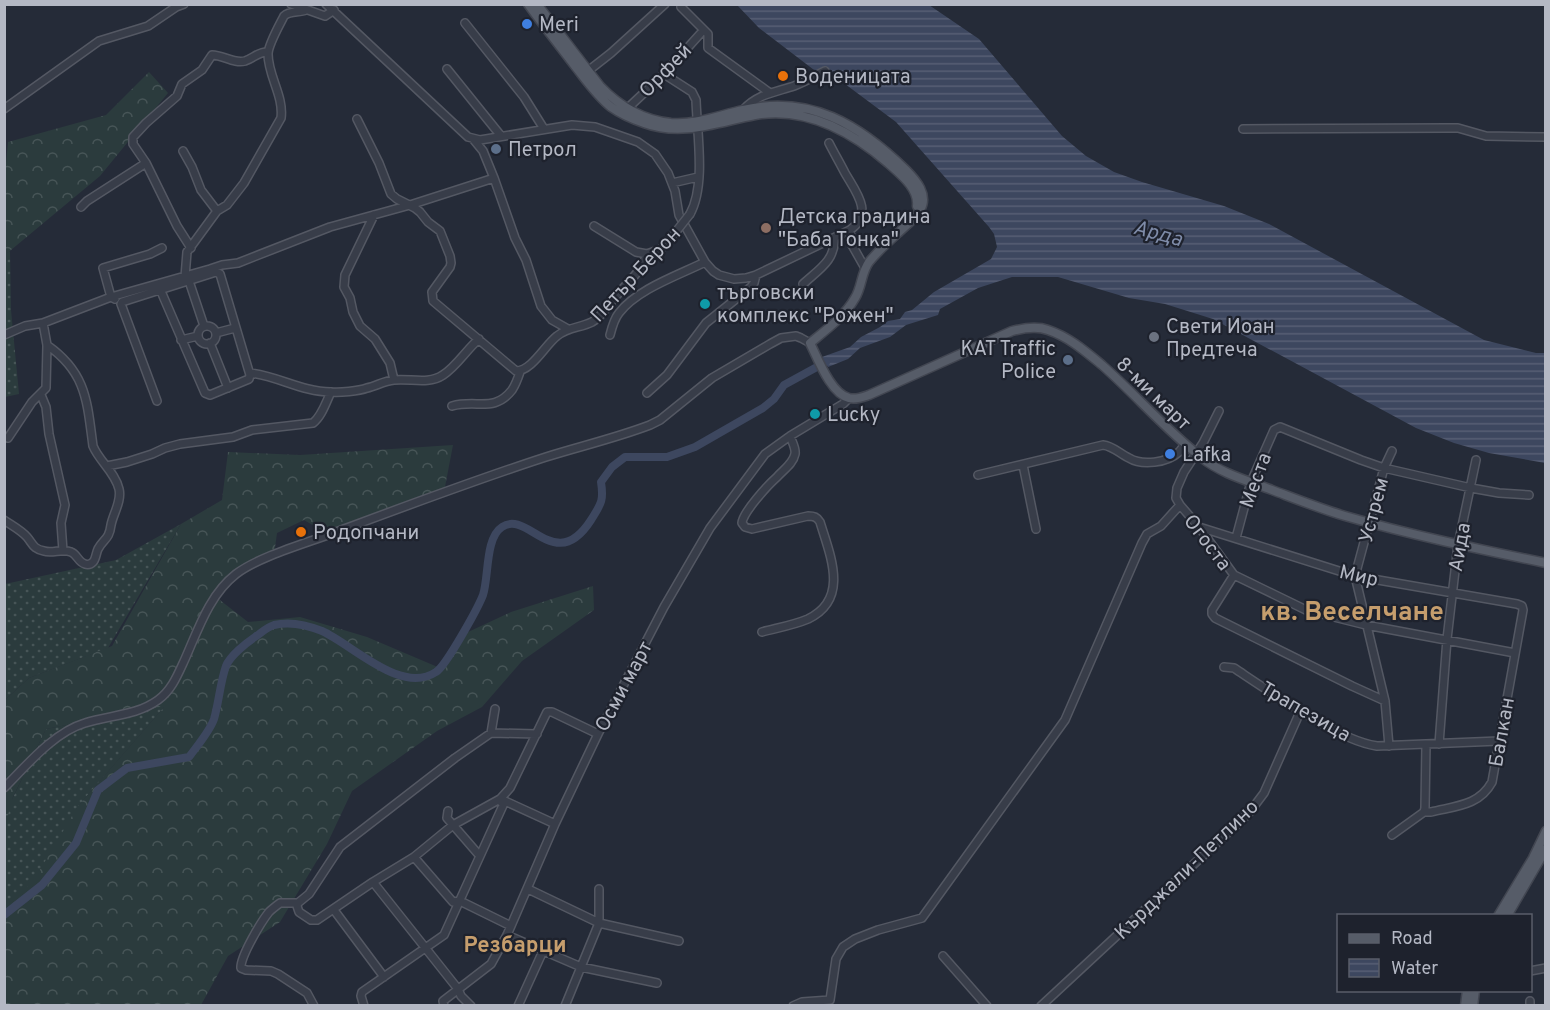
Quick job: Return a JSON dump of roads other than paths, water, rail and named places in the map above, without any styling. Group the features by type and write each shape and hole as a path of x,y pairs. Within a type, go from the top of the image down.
{"main road":[{"path":"528,4 596,93 627,117 666,129 773,113 821,120 839,128 872,149 911,187 918,201 915,215"},
{"path":"537,4 611,98 626,109 655,120 697,125 743,110 773,106 806,109 824,114 858,130 876,143 917,181 922,195 921,209 874,255 865,267 857,296 812,347 837,392 849,398"},
{"name":"8-ми март","path":"849,398 861,398 886,389 1012,331 1028,328 1047,329 1071,341 1091,356 1185,444 1227,473 1320,507 1369,522 1458,545 1545,563"},
{"path":"1499,914 1533,858 1545,831"},
{"path":"1508,914 1545,849"}],"street":[{"path":"4,109 99,41 143,28 184,4"},
{"path":"291,4 325,16 333,10"},
{"path":"326,4 483,151 542,306 552,320 568,329"},
{"path":"588,70 611,53 665,4"},
{"path":"681,6 708,34 708,48 770,93"},
{"path":"204,326 187,279 187,252 217,211 227,205 244,183 281,118 282,110 267,52 284,16 306,10"},
{"path":"465,23 524,97 544,129"},
{"name":"Орфей","path":"630,106 664,74 700,34"},
{"path":"191,248 134,144 133,137 177,96 182,84 202,70 212,55 244,61 260,52 267,52"},
{"path":"447,69 501,136"},
{"path":"743,110 761,96 796,85 825,71"},
{"name":"Петър Берон","path":"452,406 463,403 493,404 500,402 514,386 520,372 529,366 551,341 568,329 587,324 600,317 632,280 647,254 661,249 690,214 698,194 696,100 692,92 664,74"},
{"path":"357,119 379,163 391,194 397,200 420,212 440,231 451,263 432,292 431,298 513,370 520,372"},
{"path":"472,139 584,125 638,142 662,162 672,183 679,215 705,262 713,271 728,278 746,278 756,275 850,230 860,220 862,210 856,190 829,143"},
{"path":"1242,129 1458,128 1486,136 1545,137"},
{"path":"183,151 201,190 217,211"},
{"path":"81,207 146,163"},
{"path":"672,183 698,177"},
{"path":"111,297 123,302 222,265 238,263 330,227 410,205 494,178"},
{"path":"374,215 345,275 344,287 350,298 352,312 360,326 375,339 390,363 394,380"},
{"path":"594,226 636,252 647,254"},
{"path":"850,230 852,245 865,267"},
{"path":"803,284 828,261 833,253 834,238"},
{"path":"111,297 102,267 150,254 162,248"},
{"path":"610,335 619,312 634,298 705,262"},
{"path":"4,335 111,297 216,272 220,274 250,373 249,379 210,395 204,393 160,290"},
{"path":"647,393 667,375 706,323 751,287 756,275"},
{"path":"123,302 121,307 157,401"},
{"path":"8,438 32,402 46,388 47,345 43,323"},
{"path":"204,326 212,327 216,333 216,338 210,343 203,342 198,336 200,329 204,326"},
{"path":"216,333 235,328"},
{"path":"181,339 198,336"},
{"path":"4,788 52,742 70,729 85,723 140,711 159,700 176,679 204,615 222,586 247,567 431,497 650,425 660,420 712,378 781,338 796,336 812,347"},
{"path":"250,373 269,376 304,388 332,392 367,388 394,380 434,380 451,368 479,339"},
{"path":"210,343 228,388"},
{"path":"4,520 41,551 51,553 67,550 73,552 86,564 91,564 98,549 110,535 119,499 119,490 114,477 93,446 87,405 79,378 69,363 47,345"},
{"path":"106,466 180,444 233,437 252,430 313,423 320,416 332,392"},
{"path":"41,394 46,407 49,434 65,506 61,523 63,551"},
{"name":"Осми март","path":"435,1005 443,1003 458,988 491,964 528,890 555,824 598,734 664,607 710,528 759,461 771,449 849,398"},
{"name":"Огоста","path":"1219,411 1184,472 1176,498 1234,575 1212,610 1212,614 1215,618 1385,701"},
{"name":"Места","path":"1236,538 1251,482 1274,430 1280,427 1384,468"},
{"path":"762,632 813,616 828,601 834,582 833,567 818,519 807,516 752,529 745,527 742,522 744,514 792,462 795,449 790,436"},
{"path":"978,475 1103,445 1112,447 1130,459 1141,463 1151,462 1179,453 1185,444"},
{"name":"Устрем","path":"1389,746 1385,701 1355,576 1384,468 1392,451"},
{"name":"Аида","path":"1439,744 1447,639 1458,545 1476,460"},
{"path":"1023,465 1036,530"},
{"path":"1384,468 1471,488 1529,495"},
{"name":"Огоста","path":"830,1003 836,959 843,947 855,939 878,930 922,918 1065,720 1147,534 1161,526 1180,505"},
{"name":"Мир","path":"1199,527 1355,576 1522,606"},
{"path":"1234,575 1306,610 1366,625 1515,653"},
{"name":"Балкан","path":"1424,812 1476,800 1488,789 1499,741 1522,606"},
{"name":"Трапезица","path":"1224,667 1234,668 1300,712 1357,741 1377,746 1389,746 1499,741"},
{"path":"491,732 495,710"},
{"path":"298,903 299,912 310,920 317,920 414,857 453,825 495,802 510,788 547,712 598,734"},
{"name":"Кърджали-Петлино","path":"1041,1005 1249,813 1264,793 1300,712"},
{"path":"314,1005 308,993 278,974 271,971 246,970 240,966 251,941 269,912 280,903 298,903 309,894 345,842 491,732 537,734"},
{"path":"1392,835 1424,812 1426,744"},
{"path":"495,802 505,801 555,824"},
{"path":"364,1005 361,994 444,935 505,801"},
{"path":"448,811 447,818 479,855"},
{"path":"414,857 453,902 460,902 511,926"},
{"path":"373,882 458,988 461,996 471,1005"},
{"path":"568,1005 599,923 599,889"},
{"path":"528,890 599,923 680,941"},
{"path":"334,910 384,977"},
{"path":"507,935 581,967 657,983"},
{"path":"518,1005 543,951"},
{"path":"943,957 987,1005"},
{"path":"793,1005 802,1002 830,1003"}],"water":[{"name":"Арда","path":"737,5 929,5 979,39 1062,136 1086,156 1114,172 1224,206 1269,224 1484,340 1536,353 1545,353 1545,463 1489,453 1454,443 1416,428 1213,319 1165,304 1129,298 1058,277 1012,277 978,288 940,309 938,315 906,325 890,337 860,348 848,359 828,367 822,357 850,347 861,337 888,321 900,319 905,312 912,310 934,292 991,259 997,247 994,234 896,122 837,78 834,71 829,73 825,70 818,73 759,28"}],"waterway":[{"path":"4,915 42,885 76,843 98,790 127,768 189,757 212,724 228,662 243,646 266,629 280,624 304,625 322,631 393,673 408,677 422,677 436,672 454,648 480,602 485,587 490,549 497,532 502,527 512,524 522,526 554,542 566,542 578,536 591,520 601,502 601,482 612,467 625,457 667,457 695,447 763,408 774,399 784,385 826,362"}],"place":[{"name":"Meri","path":"527,24"},
{"name":"Воденицата","path":"783,76"},
{"name":"Петрол","path":"496,149"},
{"name":"Детска градина \"Баба Тонка\"","path":"766,228"},
{"name":"търговски комплекс \"Рожен\"","path":"705,304"},
{"name":"Свети Иоан Предтеча","path":"1154,337"},
{"name":"KAT Traffic Police","path":"1068,360"},
{"name":"Lucky","path":"815,414"},
{"name":"Lafka","path":"1170,454"},
{"name":"Родопчани","path":"301,532"}],"district":[{"name":"кв. Веселчане","path":"1352,611"},
{"name":"Резбарци","path":"515,944"}]}
